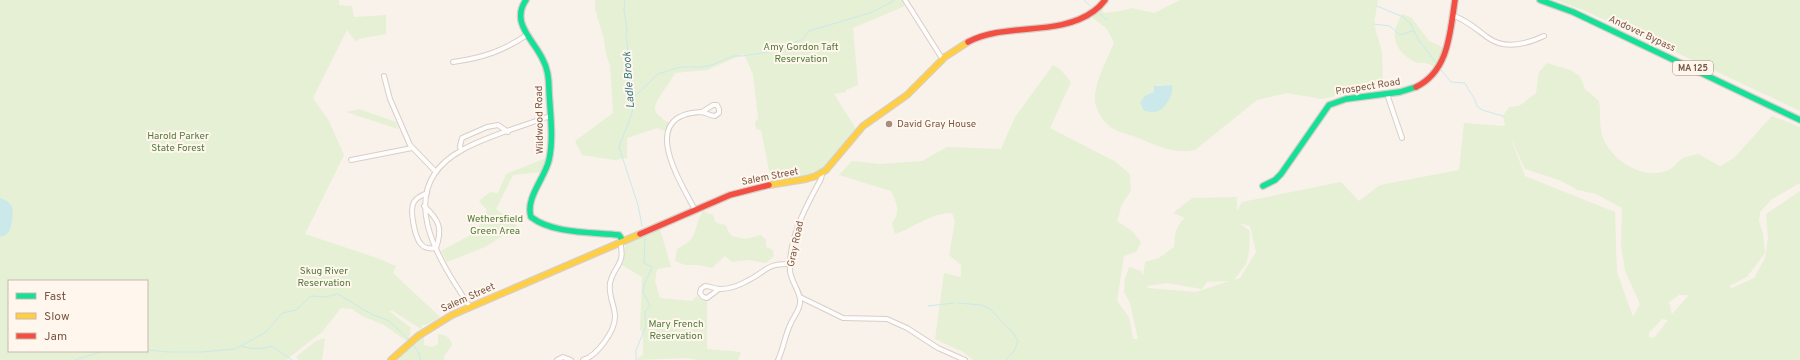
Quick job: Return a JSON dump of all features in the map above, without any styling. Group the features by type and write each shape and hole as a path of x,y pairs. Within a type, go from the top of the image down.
{"street":[{"name":"Wildwood Road","path":"526,0 520,8 519,14 522,25 542,57 546,69 549,86 550,116 550,158 545,174 531,204 530,212 532,218 543,224 591,234 620,235 622,242"},
{"path":"905,0 943,60"},
{"path":"822,174 863,126 906,96 943,60 959,47 973,39 997,33 1062,24 1085,16 1105,0"},
{"name":"Prospect Road","path":"1263,186 1275,180 1281,174 1328,104 1341,100 1387,94 1420,87 1432,77 1446,54 1455,0"},
{"name":"Andover Bypass","path":"1540,0 1573,12 1800,120"},
{"path":"1452,15 1466,21 1489,38 1501,43 1523,44 1544,36"},
{"path":"454,62 477,59 498,52 528,34"},
{"path":"384,76 394,109 412,148 436,172"},
{"path":"1387,94 1402,138"},
{"path":"695,210 672,166 666,136 670,125 677,118 702,112"},
{"path":"470,307 436,248 428,229 424,206 427,193 436,172 447,160 461,150 550,116"},
{"path":"461,150 460,143 462,138 487,127 498,125 508,132"},
{"path":"351,160 412,148"},
{"name":"Salem Street","path":"391,360 430,327 470,307 695,210 747,190 805,180 822,174"},
{"name":"Gray Road","path":"800,297 791,278 790,264 801,218 821,179 822,174"},
{"path":"427,193 419,196 414,202 412,214 419,242 425,248 436,248"},
{"path":"424,206 433,214 438,225 440,236 436,248"},
{"path":"583,360 589,358 600,348 614,323 615,314 610,298 610,287 612,278 622,260 622,242"},
{"path":"719,289 748,281 770,266 790,264"},
{"path":"778,360 789,325 799,307 800,297 843,318 887,319 907,328 943,350 965,360"},
{"path":"558,360 563,357 571,360"}],"green space":[{"name":"Harold Parker State Forest","path":"0,0 339,0 339,5 352,6 354,17 386,15 386,34 358,39 356,42 347,30 313,98 329,121 344,155 305,234 377,258 396,266 393,273 440,317 426,325 422,325 421,329 393,311 389,311 411,328 409,340 405,340 384,325 362,316 352,309 341,308 322,332 286,360 0,360"},
{"name":"Amy Gordon Taft Reservation","path":"595,0 902,0 905,6 853,28 858,85 846,90 846,92 834,94 856,129 830,161 817,172 802,177 771,181 761,130 756,129 755,122 758,118 753,74 744,54 707,70 675,73 655,106 657,114 669,123 665,131 657,128 627,138 627,158 615,160 582,155 575,141 613,113 610,65 606,55 604,39 595,9"},
{"path":"1180,0 1378,0 1374,24 1382,52 1383,86 1322,99 1287,93 1257,100 1195,150 1180,151 1165,148 1120,132 1109,126 1101,116 1096,107 1095,101 1095,94 1099,79 1114,43 1107,29 1092,17 1097,10 1101,8 1104,13 1132,8 1154,13","holes":["1157,85 1172,85 1169,97 1164,106 1156,111 1144,111 1140,102 1146,95 1154,92"]},
{"path":"1556,0 1800,0 1800,111 1650,40 1583,10"},
{"path":"1402,14 1412,18 1429,41 1444,48 1444,55 1435,68 1428,64 1415,62 1399,49 1396,42 1395,32"},
{"path":"1547,63 1570,70 1580,76 1585,89 1599,101 1601,131 1606,144 1619,159 1627,165 1646,173 1666,171 1671,169 1683,158 1698,154 1720,166 1734,158 1772,116 1800,127 1800,183 1772,199 1760,212 1759,221 1763,234 1765,253 1747,277 1729,286 1732,288 1754,278 1765,258 1768,238 1766,214 1800,191 1800,360 973,360 963,352 935,339 944,273 961,277 961,265 949,255 955,221 952,213 937,215 895,234 892,223 895,219 897,207 891,191 839,175 852,161 879,164 922,161 947,147 1001,149 1015,117 1053,65 1060,69 1071,82 1050,128 1116,162 1130,174 1131,191 1122,204 1117,221 1132,231 1141,242 1136,252 1124,256 1117,301 1129,317 1133,339 1138,339 1130,303 1124,292 1125,279 1129,267 1141,271 1143,276 1145,262 1159,258 1174,247 1177,228 1185,218 1173,213 1192,198 1237,197 1237,211 1242,202 1341,182 1359,201 1380,185 1459,170 1464,123 1505,126 1503,116 1509,107 1519,106 1536,93 1539,72","holes":["1510,136 1525,169 1559,180 1578,190 1596,194 1622,208 1621,245 1625,271 1640,304 1633,317 1617,272 1615,212 1525,176","1239,223 1250,226 1256,252 1240,278 1234,280 1246,264 1249,252 1250,231","1229,281 1196,292 1148,288 1147,286 1167,283 1202,289 1207,282","1679,295 1689,295 1672,314 1669,302","1662,319 1668,320 1654,338 1649,337 1649,333"]},
{"path":"359,109 396,122 398,129 346,112"},
{"name":"Wethersfield Green Area","path":"546,158 542,172 513,175 496,209 518,226 485,247 447,262 441,251 476,232 487,210 479,201 490,192 498,193 506,174"},
{"path":"703,211 713,215 716,223 726,225 732,236 746,239 761,235 766,240 766,247 773,250 774,256 766,263 749,260 732,262 725,256 712,268 698,265 685,265 675,261 677,249 685,245 693,237 699,218"},
{"name":"Mary French Reservation","path":"660,229 671,267 657,269 655,281 660,298 692,301 697,296 702,301 707,301 707,349 741,352 738,360 697,360 688,358 635,360 643,355 643,333 640,330 642,277 622,265 625,248 626,244"},
{"path":"438,334 447,337 452,345 444,356 444,360 396,360 424,335 424,345 433,347 438,344"},
{"path":"325,338 322,360 299,360 296,357 316,341"}],"water":[{"path":"1172,85 1170,98 1165,106 1158,111 1144,111 1140,102 1146,95 1154,92 1154,86"},
{"path":"0,198 12,206 13,213 9,232 0,237"}],"waterway":[{"name":"Ladle Brook","path":"625,0 624,10 632,78 633,110 619,147 638,205 642,226"},
{"path":"633,98 658,74 680,67 702,67 712,65 733,56 769,52 802,40 809,31 873,12 895,0"},
{"path":"1084,0 1090,6"},
{"path":"1377,6 1403,17 1410,23 1418,39 1437,64"},
{"path":"1100,14 1107,20"},
{"path":"1374,24 1390,26 1400,35 1412,31 1415,32"},
{"path":"1441,70 1451,82 1465,83 1477,106 1482,110 1503,116"},
{"name":"Ladle Brook","path":"636,360 636,350 646,326 645,312 650,306 643,292 644,285 652,267 644,263 645,238"},
{"path":"148,350 202,352 235,349 266,332 282,313 296,310 311,296 325,297 338,294 371,314 389,321 409,340"},
{"path":"928,306 954,303"},
{"path":"958,303 981,305 990,309 1014,334 1018,341 1014,351 1006,360"},
{"path":"413,344 420,355 420,360"},
{"path":"241,346 256,349 271,346 292,360"},
{"path":"75,360 101,352"}],"traffic: fast":[{"path":"526,0 522,8 522,24 545,63 549,82 551,134 549,160 533,195 530,210 531,217 550,227 573,231 619,235 623,241"},
{"path":"1540,0 1573,12 1800,120"},
{"path":"1263,186 1275,180 1281,174 1329,105 1346,99 1400,92 1416,87"}],"traffic: slow":[{"path":"769,185 806,179 816,176 826,170 863,126 907,95 945,57 968,42"},
{"path":"391,360 418,336 452,315 640,234"}],"traffic: jam":[{"path":"968,42 998,32 1065,24 1080,19 1094,11 1105,0"},
{"path":"1416,87 1427,80 1442,61 1449,37 1455,0"},
{"path":"640,234 730,195 769,185"}],"place":[{"name":"David Gray House","path":"889,124"}],"park label":[{"name":"Skug River Reservation","path":"324,276"}]}
